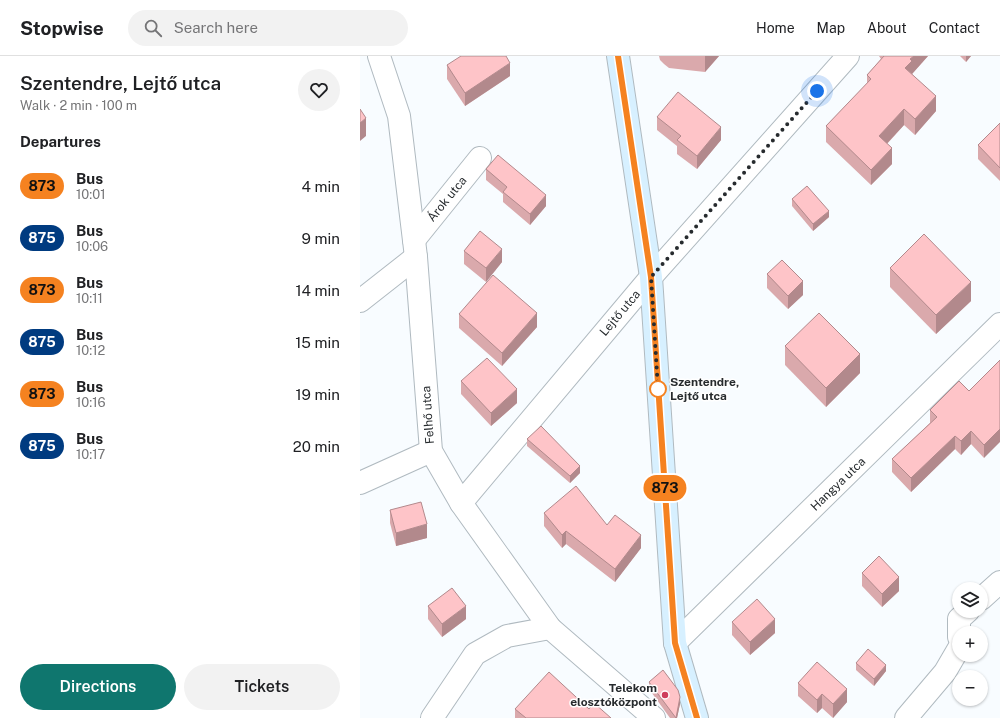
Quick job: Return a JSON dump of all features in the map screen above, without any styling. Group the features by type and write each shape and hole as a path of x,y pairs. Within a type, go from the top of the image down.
{"street":[{"name":"Felhő utca","path":"378,56 399,116 415,248 431,451 461,503 550,628 654,718"},
{"path":"618,56 651,277 675,643 697,718"},
{"name":"Lejtő utca","path":"461,503 651,277 848,56"},
{"name":"Árok utca","path":"360,301 415,248 480,158"},
{"name":"Hangya utca","path":"675,643 1000,324"},
{"path":"360,483 431,451"},
{"path":"988,593 1000,582"},
{"path":"432,718 475,654 507,636 550,628"},
{"path":"906,718 945,672 952,660"}],"building":[{"path":"461,56 506,56 510,63 465,93 447,65"},
{"path":"884,56 914,56 910,59 912,61 905,68 936,96 915,119 904,109 879,136 892,148 871,170 826,126 871,79 867,75"},
{"path":"678,92 721,127 697,156 677,140 681,136 657,117"},
{"path":"360,109 366,118 360,123"},
{"path":"1000,123 1000,168 978,145"},
{"path":"498,155 546,195 530,214 503,192 507,187 486,169"},
{"path":"807,186 829,211 813,224 792,199"},
{"path":"480,231 502,249 486,268 464,251"},
{"path":"924,234 971,282 936,315 890,268"},
{"path":"782,260 803,281 788,296 767,274"},
{"path":"493,275 537,313 502,353 459,314"},
{"path":"819,313 860,354 826,388 785,346"},
{"path":"487,358 517,389 491,413 461,381"},
{"path":"1000,360 1000,429 984,445 971,431 961,441 955,436 911,478 892,459 937,417 930,410 959,381 969,391"},
{"path":"541,426 580,466 570,476 527,439"},
{"path":"576,486 607,525 615,515 641,535 615,569 566,531 562,535 544,513"},
{"path":"421,502 427,524 396,533 390,510"},
{"path":"879,556 899,577 882,594 862,573"},
{"path":"452,588 466,606 442,624 428,606"},
{"path":"757,599 775,619 750,642 732,622"},
{"path":"868,649 886,665 874,679 856,663"},
{"path":"817,662 847,689 833,704 822,694 817,700 798,683"},
{"name":"Telekom elosztóközpont","path":"663,670 678,690 680,697 676,718 649,682"},
{"path":"549,672 589,709 594,703 611,718 526,718 515,709"}],"bus line":[{"name":"873","path":"618,56 651,277 675,643 697,718"}],"place":[{"name":"Szentendre, Lejtő utca","path":"658,389"},
{"name":"Telekom elosztóközpont","path":"665,695"}],"route":[{"path":"658,389 651,277 817,91"}]}
